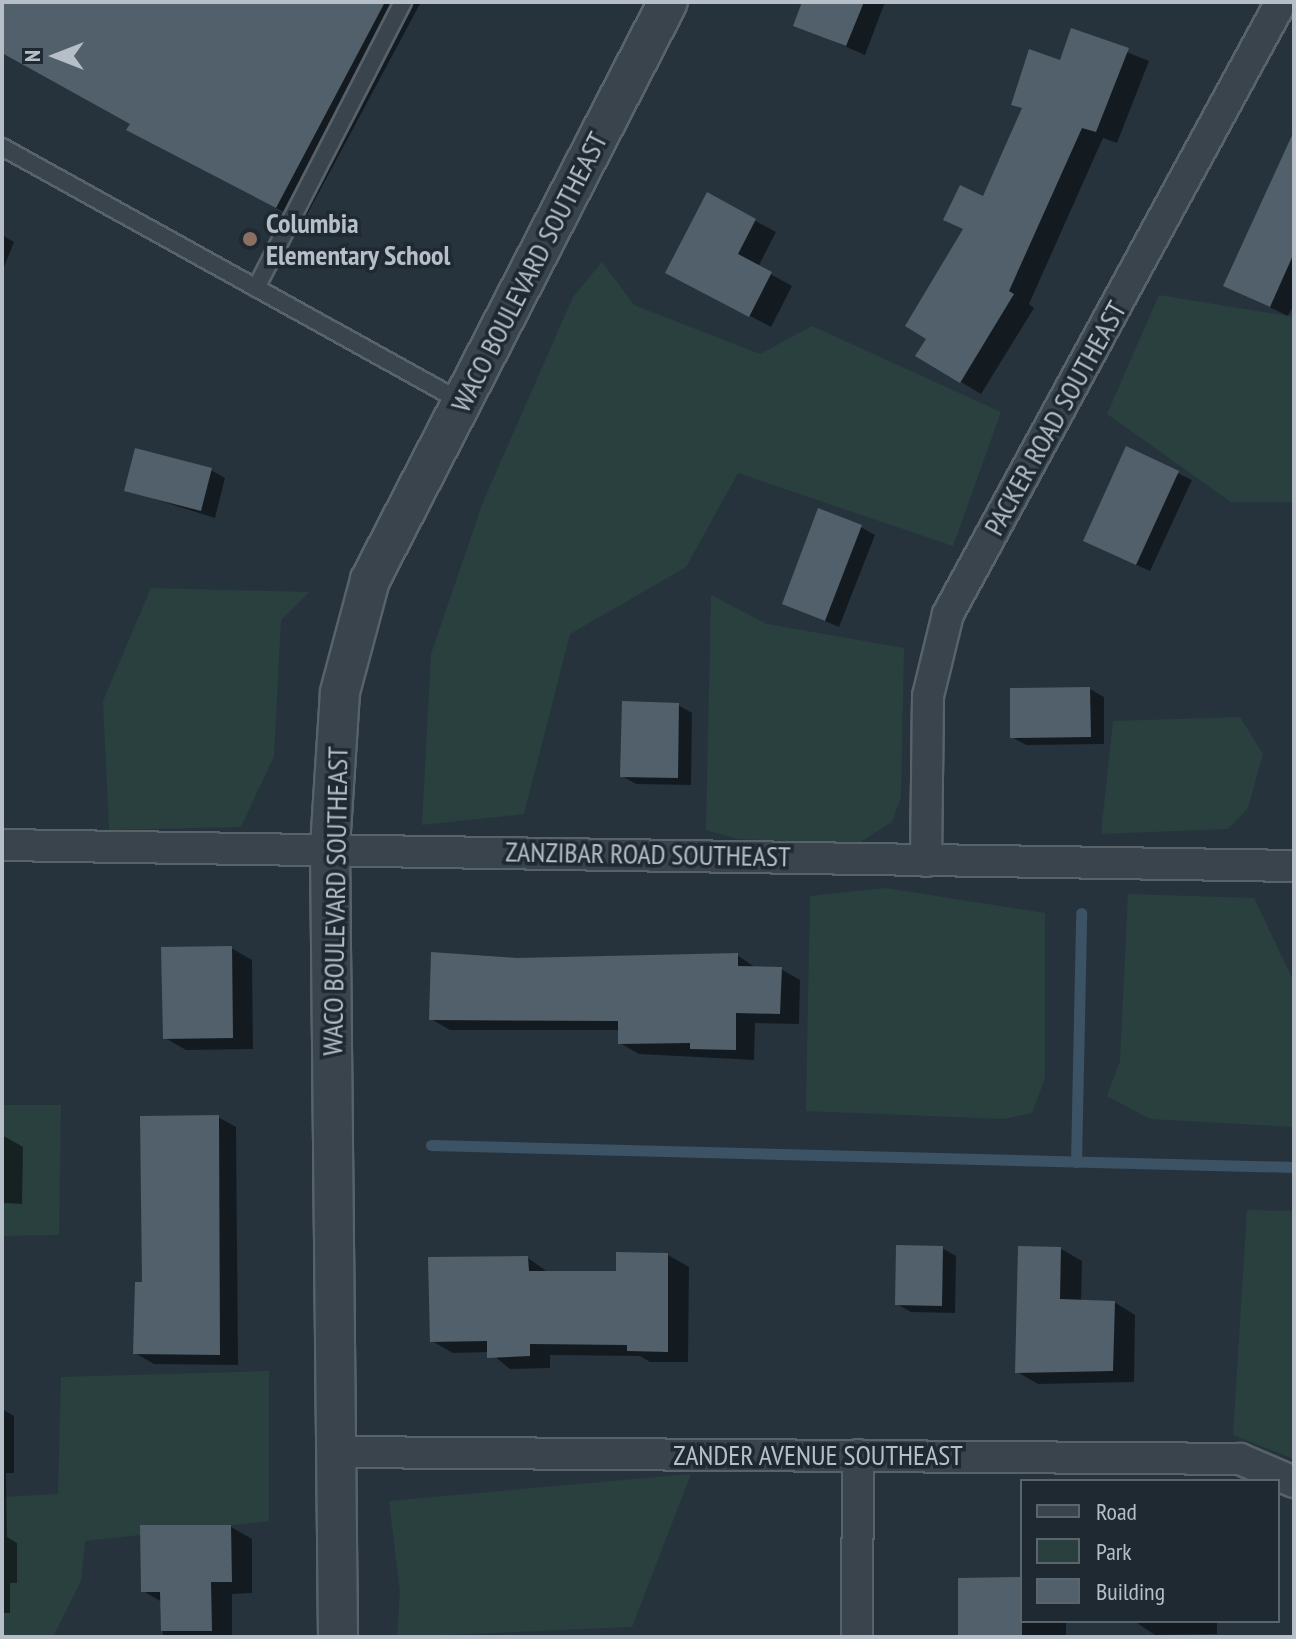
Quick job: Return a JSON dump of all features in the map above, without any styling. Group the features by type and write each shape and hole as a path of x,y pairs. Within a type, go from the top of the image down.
{"street":[{"name":"WACO BOULEVARD SOUTHEAST","path":"338,1637 330,847 340,692 370,580 668,2"},
{"name":"PACKER ROAD SOUTHEAST","path":"926,861 928,696 948,614 1281,2"},
{"name":"ZANZIBAR ROAD SOUTHEAST","path":"2,845 330,847 1294,866"},
{"name":"ZANDER AVENUE SOUTHEAST","path":"338,1452 1240,1459 1294,1482"},
{"path":"857,1637 858,1455"}],"lane":[{"path":"256,288 403,2"},
{"path":"2,147 462,402"}],"green space":[{"path":"602,262 634,305 760,354 812,326 1001,412 953,546 738,473 686,567 570,634 524,814 422,825 431,654 483,502 573,297"},
{"path":"1159,295 1294,317 1294,502 1231,502 1107,414"},
{"path":"151,588 309,592 281,620 274,756 241,827 109,830 103,701"},
{"path":"711,595 767,624 904,648 901,797 892,822 857,844 738,839 706,830"},
{"path":"1240,717 1263,754 1248,808 1228,829 1101,834 1113,721"},
{"path":"885,888 1045,913 1045,1078 1032,1113 1003,1119 806,1111 810,896"},
{"path":"1128,894 1254,898 1294,982 1294,1127 1150,1119 1107,1096 1120,1061"},
{"path":"2,1105 61,1105 59,1235 2,1236"},
{"path":"1247,1210 1294,1211 1294,1459 1233,1435"},
{"path":"269,1371 269,1521 85,1541 81,1581 53,1637 2,1637 2,1497 58,1494 61,1377"},
{"path":"691,1474 632,1627 397,1637 400,1592 389,1501"}],"building":[{"path":"2,2 385,2 276,208 126,130 130,124 2,53"},
{"path":"802,2 864,2 846,46 793,26"},
{"path":"1071,28 1129,48 1096,132 1082,128 1009,291 1014,294 960,383 915,356 926,339 905,326 963,229 943,220 960,185 983,196 1022,108 1011,105 1029,49 1060,60"},
{"path":"1294,131 1294,253 1270,307 1223,286"},
{"path":"707,192 756,219 738,254 772,272 749,317 665,273"},
{"path":"1126,446 1179,471 1136,565 1083,541"},
{"path":"135,448 212,468 201,511 124,491"},
{"path":"818,508 862,525 825,621 782,604"},
{"path":"1090,687 1091,737 1010,738 1010,688"},
{"path":"622,701 679,703 678,778 620,777"},
{"path":"232,946 233,1038 163,1039 161,947"},
{"path":"431,952 517,958 738,953 738,966 782,967 780,1014 736,1013 736,1050 690,1049 690,1043 618,1044 618,1021 429,1020"},
{"path":"219,1115 220,1355 133,1354 135,1282 142,1282 140,1116"},
{"path":"896,1245 943,1246 942,1306 895,1305"},
{"path":"1018,1246 1061,1247 1060,1299 1115,1301 1113,1371 1015,1373"},
{"path":"616,1252 668,1253 668,1352 627,1351 627,1345 530,1344 530,1356 487,1358 487,1341 430,1342 428,1257 528,1256 529,1271 616,1271"},
{"path":"140,1525 231,1525 232,1582 211,1582 212,1631 161,1631 160,1592 141,1592"},
{"path":"1020,1577 1022,1637 958,1637 958,1578"}],"waterway":[{"path":"1076,1162 1081,913"},
{"path":"431,1145 1294,1167"}],"place":[{"name":"Columbia Elementary School","path":"250,239"}]}
